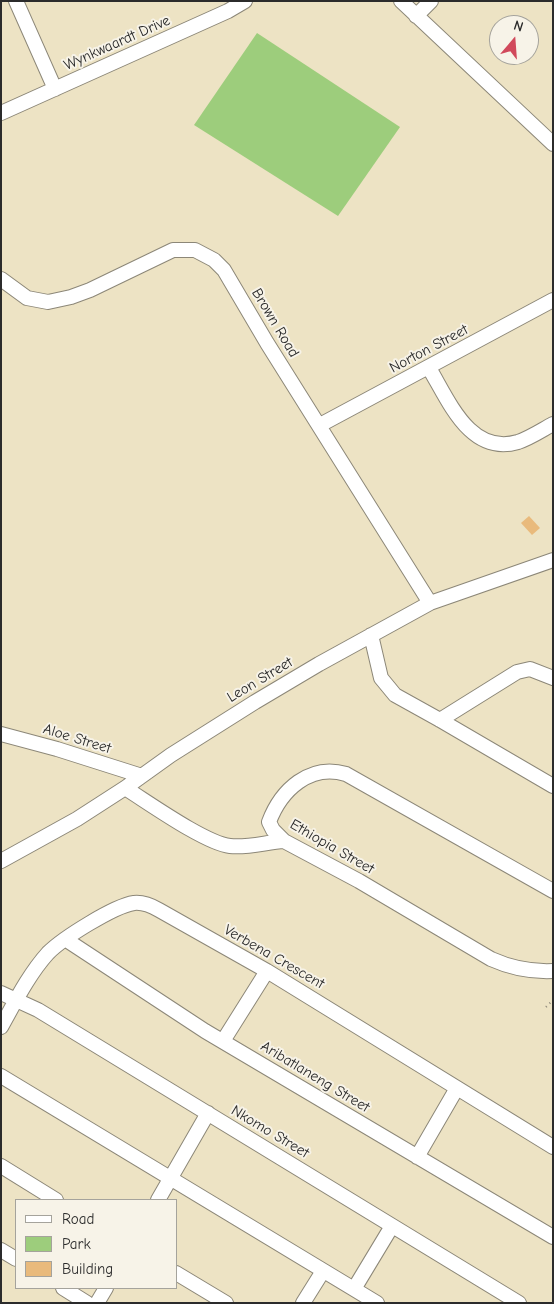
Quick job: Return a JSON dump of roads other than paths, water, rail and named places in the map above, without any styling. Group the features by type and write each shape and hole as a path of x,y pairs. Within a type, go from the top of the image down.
{"street":[{"path":"16,1 55,89"},
{"name":"Wynkwaardt Drive","path":"1,113 228,11 245,1"},
{"path":"400,1 553,144"},
{"path":"416,16 430,1"},
{"name":"Brown Road","path":"1,279 27,298 48,302 71,297 90,290 173,250 195,250 208,255 224,270 267,343 430,603"},
{"name":"Norton Street","path":"320,425 553,300"},
{"path":"429,368 462,422 470,431 483,440 516,443 553,424"},
{"name":"Leon Street","path":"1,861 77,819 206,732 319,664 430,603 553,560"},
{"path":"371,636 381,678 395,695 553,786"},
{"path":"440,720 517,672 530,669 553,678"},
{"name":"Aloe Street","path":"1,734 57,749 142,776"},
{"name":"Ethiopia Street","path":"553,892 336,770 322,771 304,778 290,788 280,798 269,822 273,830 284,841 358,881 496,962 530,971 553,970"},
{"path":"125,788 221,844 238,846 284,841"},
{"name":"Verbena Crescent","path":"1,1027 37,966 49,952 64,939 110,913 134,903 141,903 159,910 267,971 553,1147"},
{"name":"Aribatlaneng Street","path":"64,939 223,1041 417,1157 477,1190 553,1237"},
{"path":"223,1041 267,971"},
{"name":"Nkomo Street","path":"1,993 38,1010 519,1303"},
{"path":"1,1076 170,1180 377,1303"},
{"path":"417,1157 457,1088"},
{"path":"159,1199 208,1113"},
{"path":"1,1166 54,1199"},
{"path":"354,1289 392,1226"},
{"path":"1,1250 15,1258"},
{"path":"303,1303 323,1271"},
{"path":"178,1274 226,1303"},
{"path":"65,1289 87,1303"},
{"path":"97,1303 105,1289"}]}
